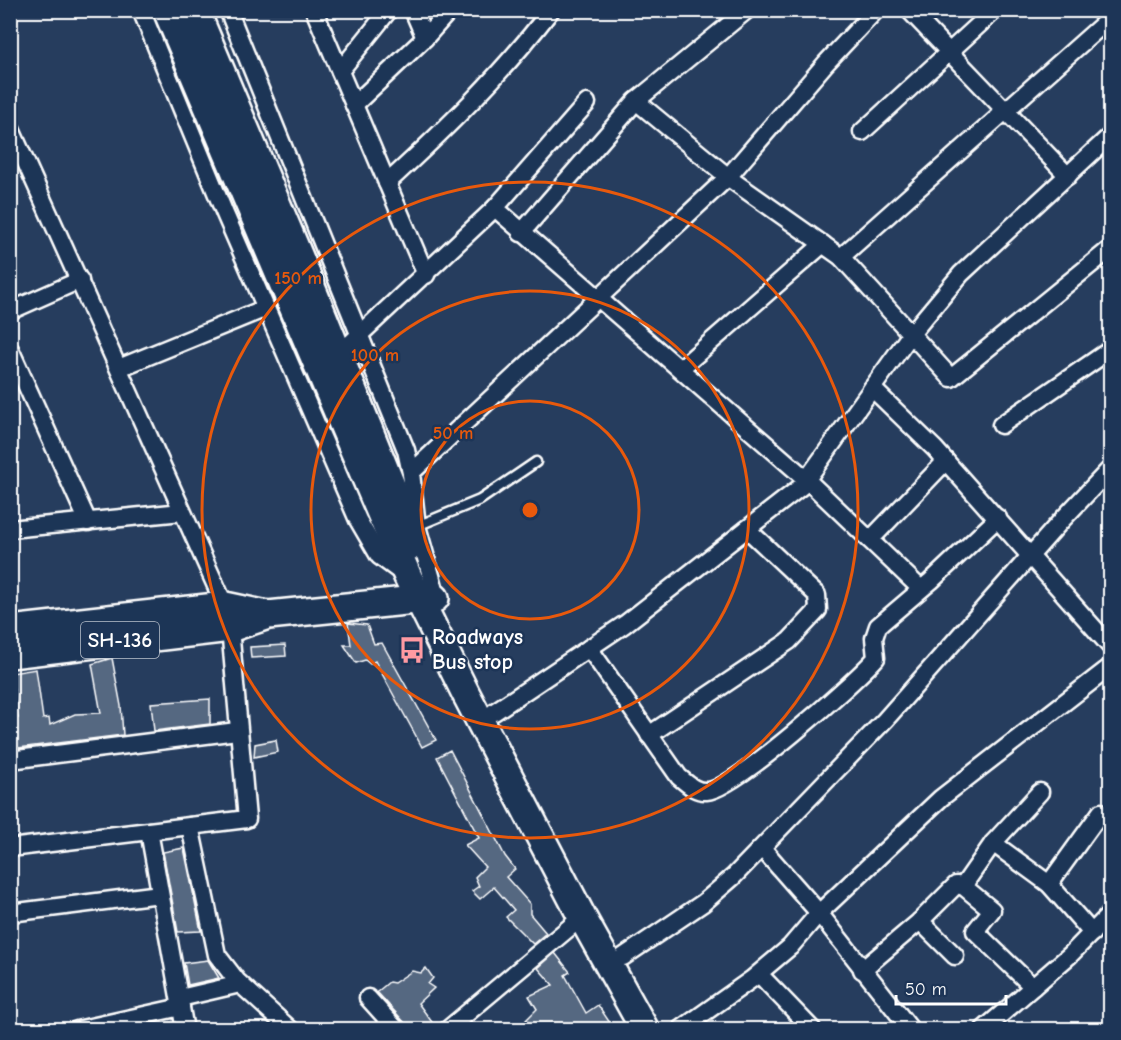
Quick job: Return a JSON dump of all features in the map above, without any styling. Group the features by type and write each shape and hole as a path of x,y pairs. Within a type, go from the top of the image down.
{"main road":[{"path":"167,10 421,591 582,917 644,1027"},
{"path":"195,10 338,355 421,591 494,712 623,957 644,1027"},
{"name":"SH-136","path":"10,630 268,615 421,591"},
{"name":"SH-136","path":"10,654 228,617"}],"street":[{"path":"141,10 358,520 379,556 421,591"},
{"path":"228,10 406,450 417,526 421,591"},
{"path":"314,10 426,275"},
{"path":"340,71 389,10"},
{"path":"413,10 425,38"},
{"path":"354,105 425,38 450,10"},
{"path":"387,183 460,116 519,51 551,10"},
{"path":"521,233 636,101 747,10"},
{"path":"411,473 728,177 826,63 876,10"},
{"path":"909,10 1068,176"},
{"path":"862,132 950,54 995,10"},
{"path":"841,257 1110,18"},
{"path":"636,101 728,177 841,257 951,378 1110,249"},
{"path":"338,355 495,208 587,103"},
{"path":"10,127 228,617 247,819 10,848"},
{"path":"494,712 625,624 807,480 911,334 961,274 1110,136"},
{"path":"495,208 807,480 921,590"},
{"path":"681,368 823,244"},
{"path":"10,311 80,280"},
{"path":"118,368 266,308"},
{"path":"10,349 88,522"},
{"path":"1001,426 1110,350"},
{"path":"873,388 946,461 1110,646"},
{"path":"870,540 946,461"},
{"path":"623,957 703,903 762,848 820,784 885,720 1110,469"},
{"path":"10,530 182,512"},
{"path":"589,648 679,777 697,790 709,792 726,785 785,740 862,674 876,658 874,638 878,626 921,590 998,518"},
{"path":"649,735 789,641 818,610 817,595 747,529"},
{"path":"680,1029 759,974 790,947 819,913 896,838 941,798 1110,667"},
{"path":"10,760 237,731"},
{"path":"963,886 993,843 1040,792"},
{"path":"1049,884 1101,812"},
{"path":"190,826 217,955 240,984 289,1029"},
{"path":"149,831 185,1029"},
{"path":"993,843 1049,884 1092,933"},
{"path":"762,848 819,913 911,1029"},
{"path":"862,970 920,921 956,885 963,886 992,910 975,931 1033,987"},
{"path":"10,913 160,894"},
{"path":"983,1029 1033,987 1110,914"},
{"path":"447,1029 582,917"},
{"path":"920,921 955,956"},
{"path":"759,974 813,1029"},
{"path":"77,1029 180,1003 240,984"},
{"path":"368,998 397,1029"}],"lane":[{"path":"417,526 480,500 536,462"}],"building":[{"path":"348,623 367,625 374,644 382,643 436,740 422,747 375,661 370,664 365,660 356,663 344,645 351,645"},
{"path":"285,645 286,656 251,658 250,647"},
{"path":"112,658 121,706 123,735 10,749 10,719 18,718 11,673 36,669 43,719 49,718 50,725 75,714 101,713 92,664"},
{"path":"210,699 210,724 154,731 151,703"},
{"path":"276,740 278,752 254,757 255,744"},
{"path":"450,750 505,856 515,869 506,877 530,904 530,914 546,933 533,944 506,917 514,910 494,887 480,899 472,891 479,886 475,877 485,867 465,845 479,838 437,757"},
{"path":"184,848 201,931 178,932 163,852"},
{"path":"555,953 570,972 565,975 586,1013 598,1005 614,1029 534,1029 526,1020 537,1009 529,996 553,985 538,968"},
{"path":"208,960 219,978 188,985 184,963"},
{"path":"426,968 433,978 428,984 434,988 418,1003 437,1029 407,1029 405,1023 377,992 389,982 394,983 412,971 421,973"}],"place":[{"name":"Roadways Bus stop","path":"412,650"}]}
